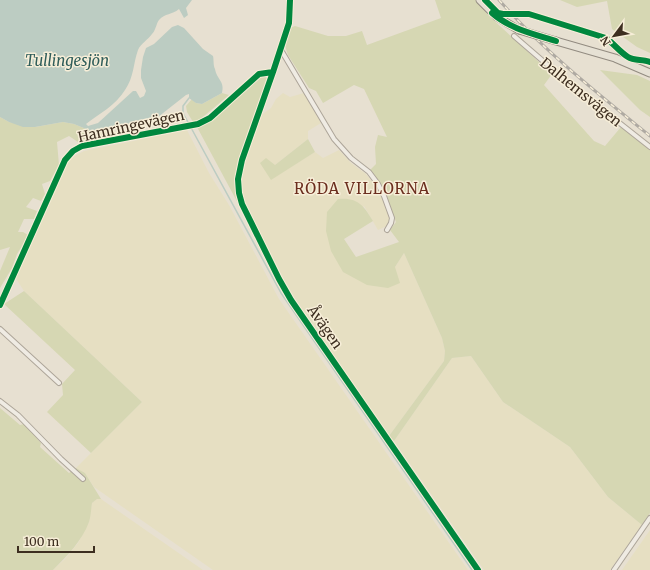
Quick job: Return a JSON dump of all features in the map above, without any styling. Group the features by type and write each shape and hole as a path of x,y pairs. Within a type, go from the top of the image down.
{"main road":[{"path":"480,0 516,33 556,41 615,58 650,73"}],"street":[{"path":"273,72 289,23 290,0"},
{"name":"Dalhemsvägen","path":"516,33 565,80 650,147"},
{"path":"281,50 334,139 351,158 369,172 378,184 392,218 387,230"},
{"name":"Hamringevägen","path":"0,305 54,182 65,160 73,151 82,146 198,124 210,118 259,74 273,72"},
{"name":"Åvägen","path":"273,72 242,160 238,179 239,193 242,204 291,300 478,570"},
{"path":"0,329 59,382"},
{"path":"0,401 18,415 83,479"},
{"path":"614,570 650,518"}],"shaded area":[{"path":"283,93 290,97 304,93 321,123 308,131 308,139 275,165 271,179 315,152 323,158 339,150 351,163 366,174 382,197 390,218 387,226 378,230 364,206 331,251 395,267 404,253 442,338 445,351 444,361 389,436 294,297 244,203 241,179 244,162 260,116 271,108 276,99"},
{"path":"187,130 209,173 229,205 279,299 468,570 213,570 94,487 85,473 76,468 142,402 24,291 15,277 67,163 73,157 84,151"},
{"path":"471,356 503,402 570,447 608,497 642,525 610,570 484,570 394,441 452,358"},
{"path":"97,499 101,499 203,570 53,570 65,559 78,543 89,522 92,503"},
{"path":"650,530 650,570 622,570"}],"green space":[{"path":"435,0 476,0 488,15 552,74 544,85 594,141 605,146 621,127 650,150 650,513 642,525 608,497 570,447 503,402 471,356 452,358 394,441 389,436 444,361 445,351 442,338 404,253 395,267 400,283 388,288 367,285 343,272 331,251 326,231 327,212 338,199 351,199 360,204 367,211 373,221 344,239 356,257 399,242 390,230 396,222 391,208 382,188 370,170 376,164 375,147 378,135 387,137 364,89 354,85 323,103 316,91 309,88 288,55 285,46 290,28 295,26 328,36 346,36 362,31 367,45 441,18"},
{"path":"560,0 650,0 650,53 637,47 612,29 607,1 577,7"},
{"path":"600,70 637,75 650,81 650,117 640,110"},
{"path":"261,75 267,78 238,160 235,192 240,207 197,127 212,119"},
{"path":"222,93 229,95 198,121 193,122 187,112 186,106 192,99 196,103 202,104"},
{"path":"0,117 9,122 35,127 63,122 74,124 91,131 113,130 111,137 81,144 69,136 57,142 59,165 50,181 42,184 45,194 41,201 33,198 26,207 37,211 34,219 24,219 18,232 23,232 28,235 17,254 12,268 0,288 0,271 10,247 0,250"},
{"path":"308,139 315,152 271,180 260,163 266,158 275,165"},
{"path":"24,291 142,402 91,453 47,412 63,395 62,384 75,370 4,304"},
{"path":"0,408 20,425 24,424 41,443 40,447 69,473 76,468 85,473 101,499 97,499 92,503 89,522 82,536 69,554 53,570 0,570"}],"water":[{"name":"Tullingesjön","path":"0,0 192,0 186,8 188,15 184,18 179,9 159,20 149,38 138,50 132,75 125,90 112,105 86,124 88,126 98,123 133,91 136,91 140,98 144,96 146,91 141,78 141,70 146,48 154,44 172,27 178,25 184,28 203,49 213,56 216,73 222,83 222,93 202,104 196,103 189,98 189,94 186,95 158,117 128,128 116,127 91,131 74,124 63,122 35,127 23,127 9,122 0,117"}],"waterway":[{"path":"189,98 183,106 183,113 281,293 472,570"}],"railway":[{"path":"499,0 534,37 591,88 650,136"}],"cycle path":[{"path":"0,305 65,160 73,151 82,146 198,124 210,118 259,74 273,72 289,23 290,0"},
{"path":"485,0 498,13 529,14 606,38 628,57 650,62"},
{"path":"492,13 499,19 514,27 556,41"},
{"path":"273,72 242,160 238,179 239,193 242,204 291,300 478,570"}],"district":[{"name":"RÖDA VILLORNA","path":"362,189"}]}
